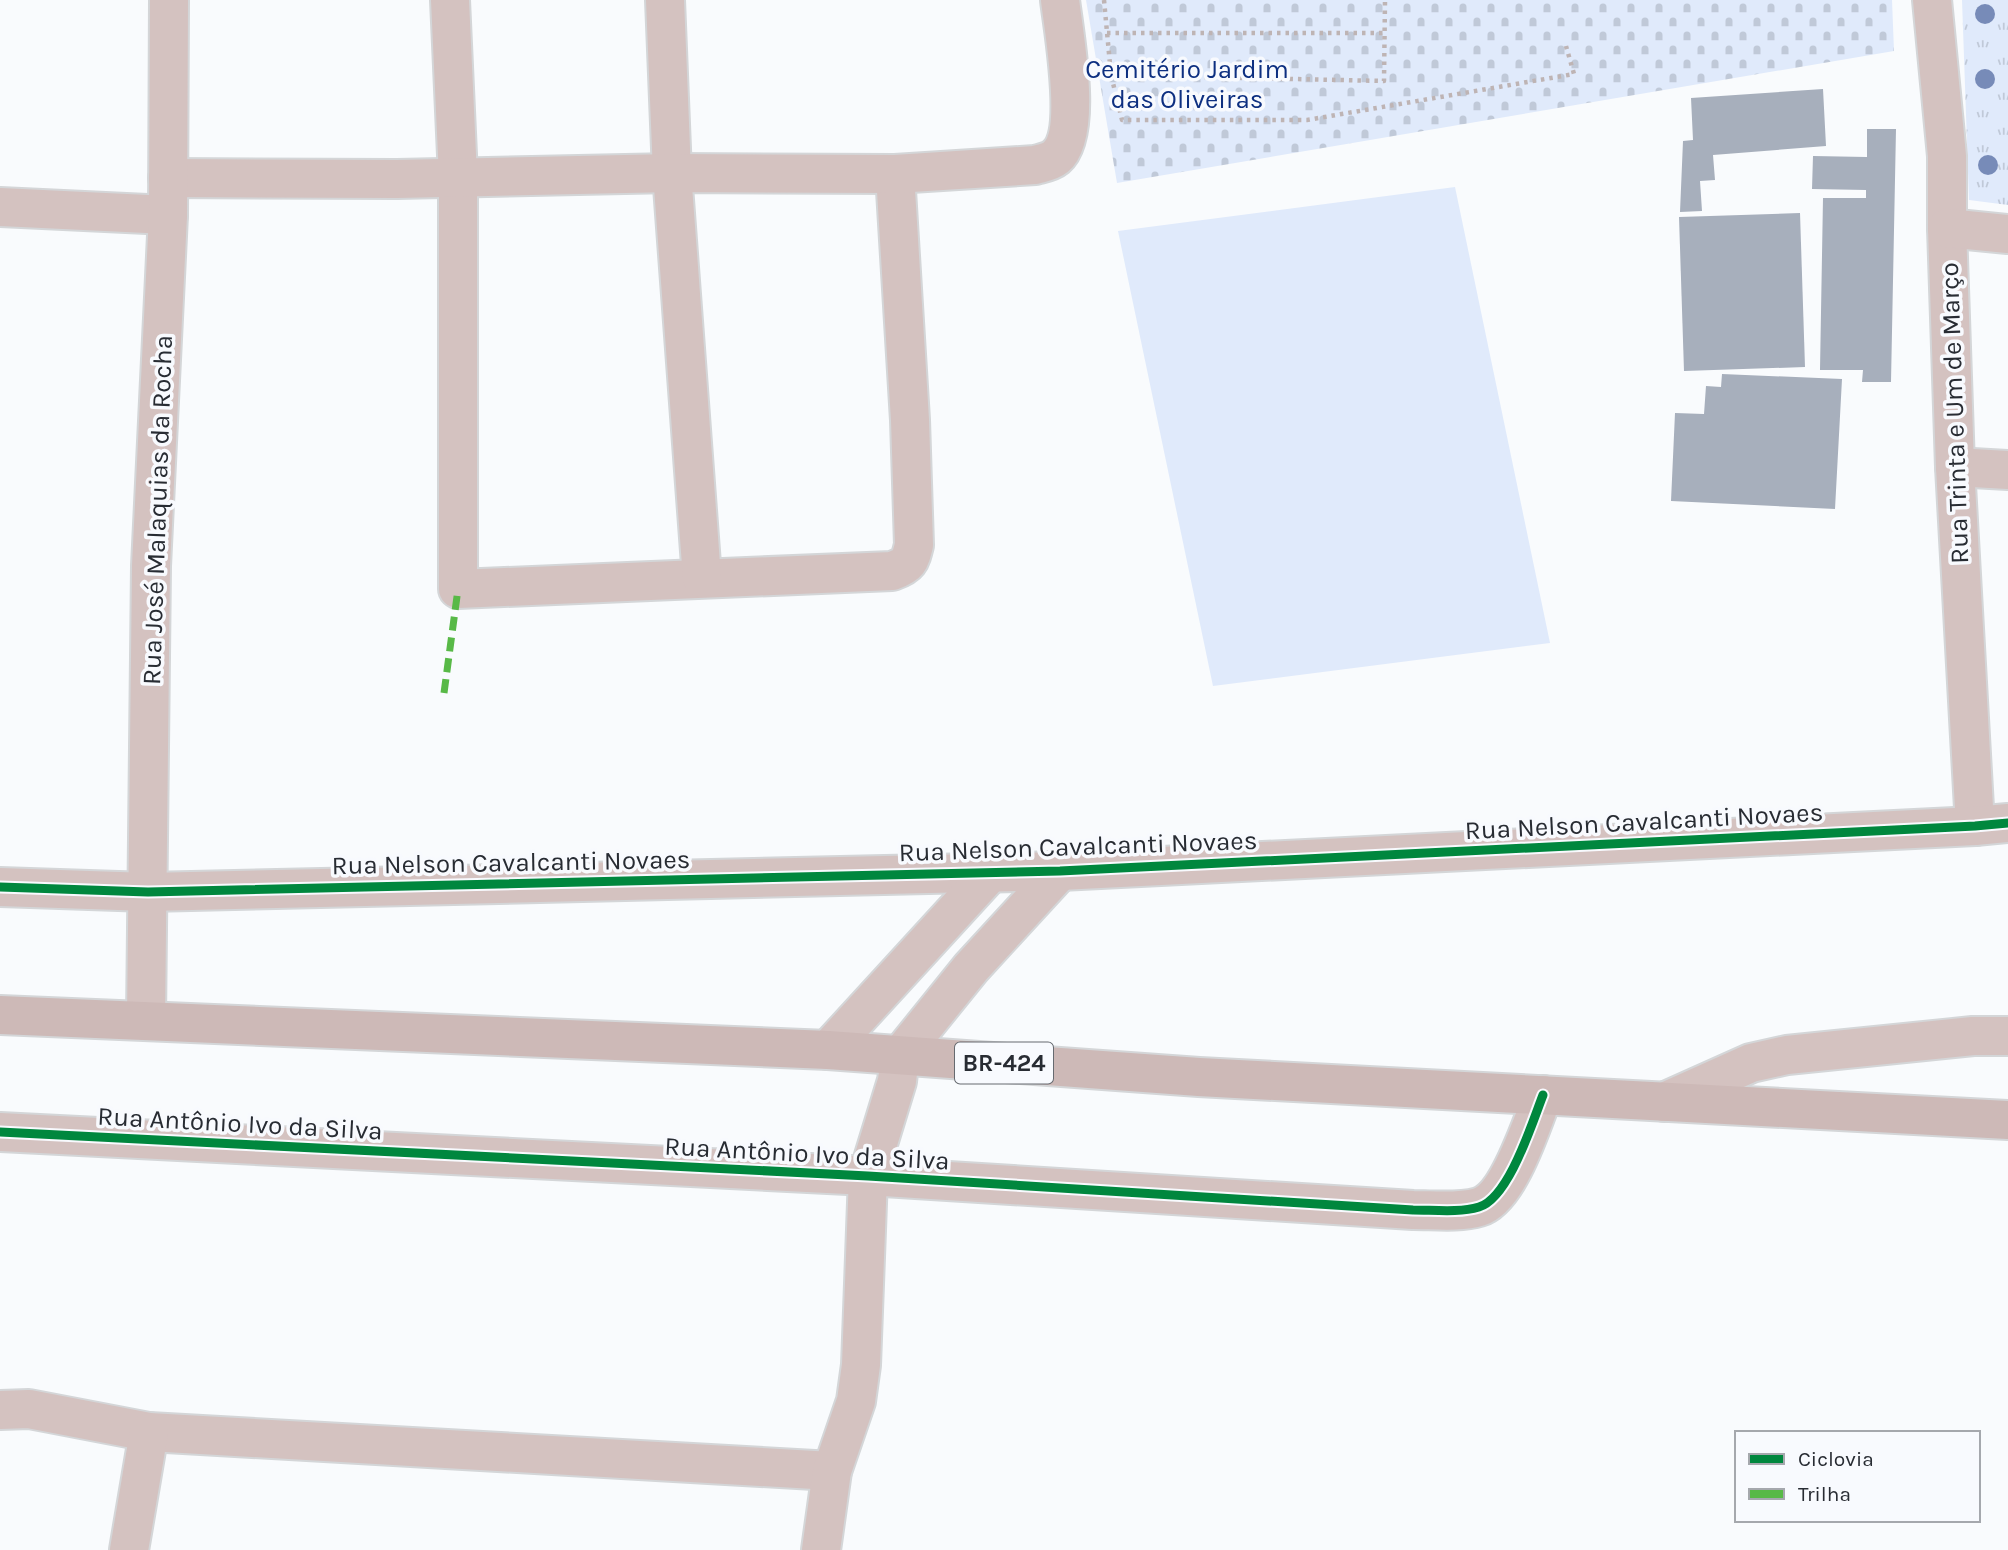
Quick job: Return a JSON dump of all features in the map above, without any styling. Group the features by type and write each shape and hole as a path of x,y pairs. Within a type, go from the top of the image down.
{"main road":[{"name":"BR-424","path":"0,1015 828,1050 1199,1077 2008,1120"}],"street":[{"name":"Rua José Malaquias da Rocha","path":"146,1020 151,566 168,215 169,0"},
{"path":"450,0 458,177 458,589 892,571 903,567 910,560 914,545 910,420 895,174"},
{"path":"665,0 672,173 702,578"},
{"path":"168,178 397,179 672,173 895,174 1035,165 1057,156 1068,130 1071,104 1060,0"},
{"name":"Rua Trinta e Um de Março","path":"1932,0 1947,156 1955,467 1992,824"},
{"path":"0,207 168,215"},
{"path":"1947,228 2008,234"},
{"path":"1955,467 2008,470"},
{"name":"Rua Nelson Cavalcanti Novaes","path":"0,887 148,892 1060,870 1992,824"},
{"path":"821,1550 832,1471 856,1401 861,1365 868,1176 897,1081 900,1056 962,979 1060,870"},
{"path":"828,1050 992,871"},
{"path":"1664,1102 1751,1063 1787,1055 1973,1036 2006,1038"},
{"name":"Rua Antônio Ivo da Silva","path":"0,1132 868,1176 1413,1210 1469,1209 1490,1202 1507,1180 1543,1095"},
{"path":"0,1410 29,1409 149,1432 832,1471"},
{"path":"129,1550 149,1432"}],"path":[{"path":"1104,0 1111,75 1122,120 1307,120 1574,74 1566,46"},
{"path":"1111,75 1384,81 1385,0"},
{"path":"1107,33 1383,33"}],"green space":[{"name":"Cemitério Jardim das Oliveiras","path":"1086,0 1892,0 1894,51 1117,183"},
{"path":"1962,0 2008,0 2008,205 1969,200"},
{"path":"1455,187 1550,643 1213,686 1118,231"}],"building":[{"path":"1823,89 1826,146 1713,155 1715,180 1700,181 1702,211 1680,212 1683,141 1693,140 1691,98"},
{"path":"1867,129 1896,129 1891,382 1862,382 1863,370 1820,370 1823,198 1866,198 1866,190 1812,189 1813,156 1867,157"},
{"path":"1800,213 1805,367 1684,371 1679,217"},
{"path":"1722,374 1842,379 1835,509 1671,501 1675,413 1704,414 1706,386 1721,387"}],"marked path":[{"path":"444,693 458,589"}],"cycle path":[{"path":"0,887 148,892 1060,871 2008,823"},
{"path":"0,1132 868,1176 1455,1211 1479,1207 1490,1201 1500,1190 1518,1158 1543,1095"}]}
